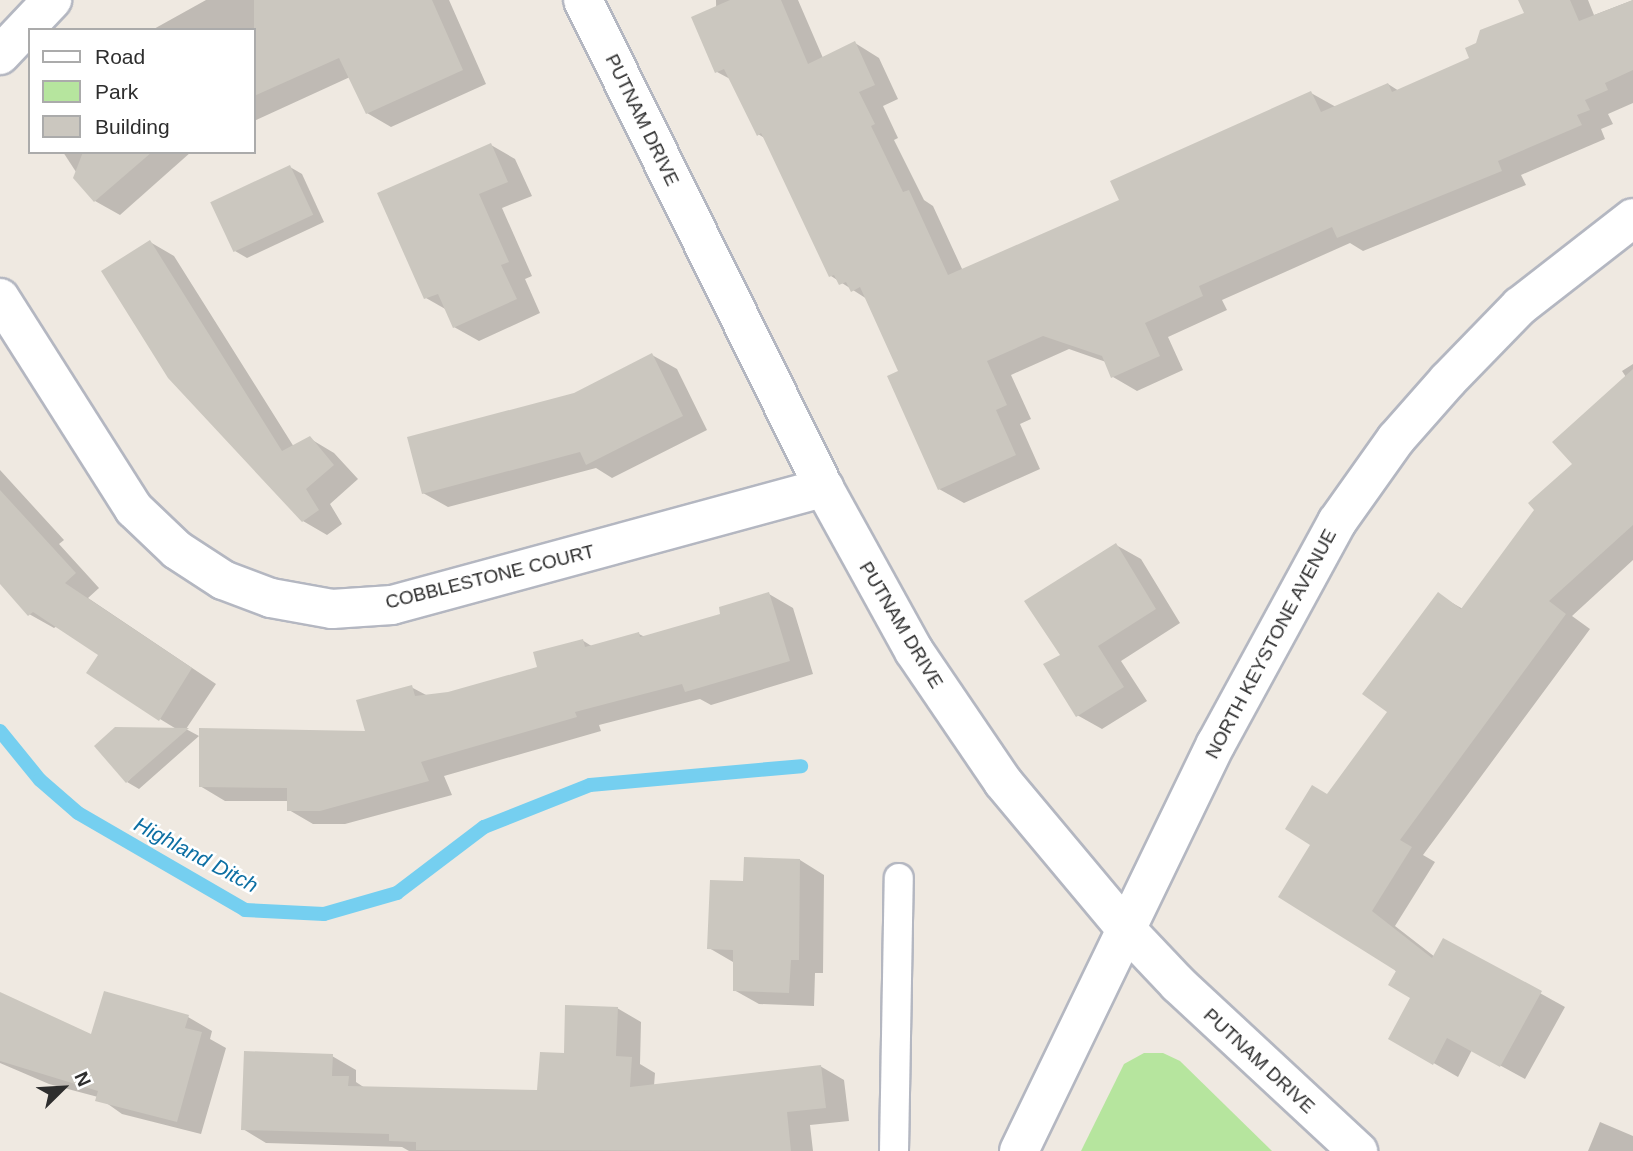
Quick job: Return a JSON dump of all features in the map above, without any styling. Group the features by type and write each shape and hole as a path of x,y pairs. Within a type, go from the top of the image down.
{"street":[{"path":"0,55 52,0"},
{"name":"PUTNAM DRIVE","path":"583,0 824,488 908,641 966,729 1003,782 1126,929 1178,984 1358,1151"},
{"name":"NORTH KEYSTONE AVENUE","path":"1019,1151 1216,744 1337,522 1396,439 1448,380 1520,306 1633,218"},
{"name":"COBBLESTONE COURT","path":"0,298 134,509 177,550 223,580 271,598 332,609 392,605 824,488"}],"lane":[{"path":"894,1151 898,878"}],"green space":[{"path":"1144,1053 1163,1053 1180,1061 1272,1151 1081,1151 1124,1064"}],"building":[{"path":"254,0 432,0 463,70 366,114 339,58 256,95"},
{"path":"730,0 781,0 808,64 855,41 875,85 859,92 875,124 871,126 903,192 909,190 948,275 1119,200 1110,181 1311,91 1321,112 1388,83 1392,92 1469,58 1465,48 1476,43 1480,30 1524,13 1518,0 1570,0 1579,21 1633,0 1633,70 1605,83 1608,90 1585,100 1590,110 1577,115 1582,125 1498,161 1502,171 1337,238 1332,227 1199,286 1203,296 1145,323 1160,356 1111,378 1102,356 1043,336 987,361 1007,405 996,410 1016,455 938,490 887,376 898,371 860,287 851,292 846,282 839,285 834,275 829,277 761,133 757,136 724,69 715,73 691,17"},
{"path":"491,143 508,182 479,194 509,262 501,265 517,299 453,328 438,294 424,299 377,193"},
{"path":"82,154 150,154 94,202 73,178"},
{"path":"290,165 313,215 233,252 210,202"},
{"path":"150,240 282,451 310,436 334,465 306,489 319,510 302,522 168,378 101,271"},
{"path":"652,353 683,416 586,465 580,452 422,494 407,437 574,393"},
{"path":"1633,369 1633,525 1549,601 1566,614 1400,840 1412,847 1372,911 1432,958 1443,938 1542,991 1500,1067 1447,1038 1433,1065 1388,1039 1410,998 1388,985 1396,971 1278,897 1310,845 1285,829 1312,785 1327,794 1387,712 1362,694 1438,592 1461,609 1534,510 1528,503 1572,464 1552,442"},
{"path":"0,490 76,573 65,583 192,668 159,721 86,673 98,655 33,612 28,616 0,584"},
{"path":"1116,543 1156,609 1098,646 1124,687 1076,717 1043,664 1060,655 1024,601"},
{"path":"769,592 790,661 685,692 682,684 575,712 577,717 421,762 429,781 320,811 287,811 287,788 199,787 199,728 365,731 356,700 412,685 415,696 448,692 537,667 533,652 583,639 585,647 639,632 640,637 720,614 719,607"},
{"path":"115,727 189,728 126,783 94,746"},
{"path":"744,857 800,859 799,960 791,960 789,993 733,991 733,950 707,949 710,880 743,881"},
{"path":"104,991 189,1015 185,1028 202,1032 177,1122 95,1101 98,1091 0,1061 0,992 91,1034"},
{"path":"565,1005 618,1007 616,1056 632,1057 630,1087 821,1065 826,1108 787,1112 791,1151 416,1150 416,1142 389,1141 389,1134 241,1130 244,1051 333,1054 332,1076 349,1076 348,1086 537,1090 540,1052 564,1053"}],"waterway":[{"name":"Highland Ditch","path":"0,731 40,780 78,813 245,910 324,914 397,893 484,827 590,785 801,766"}]}
